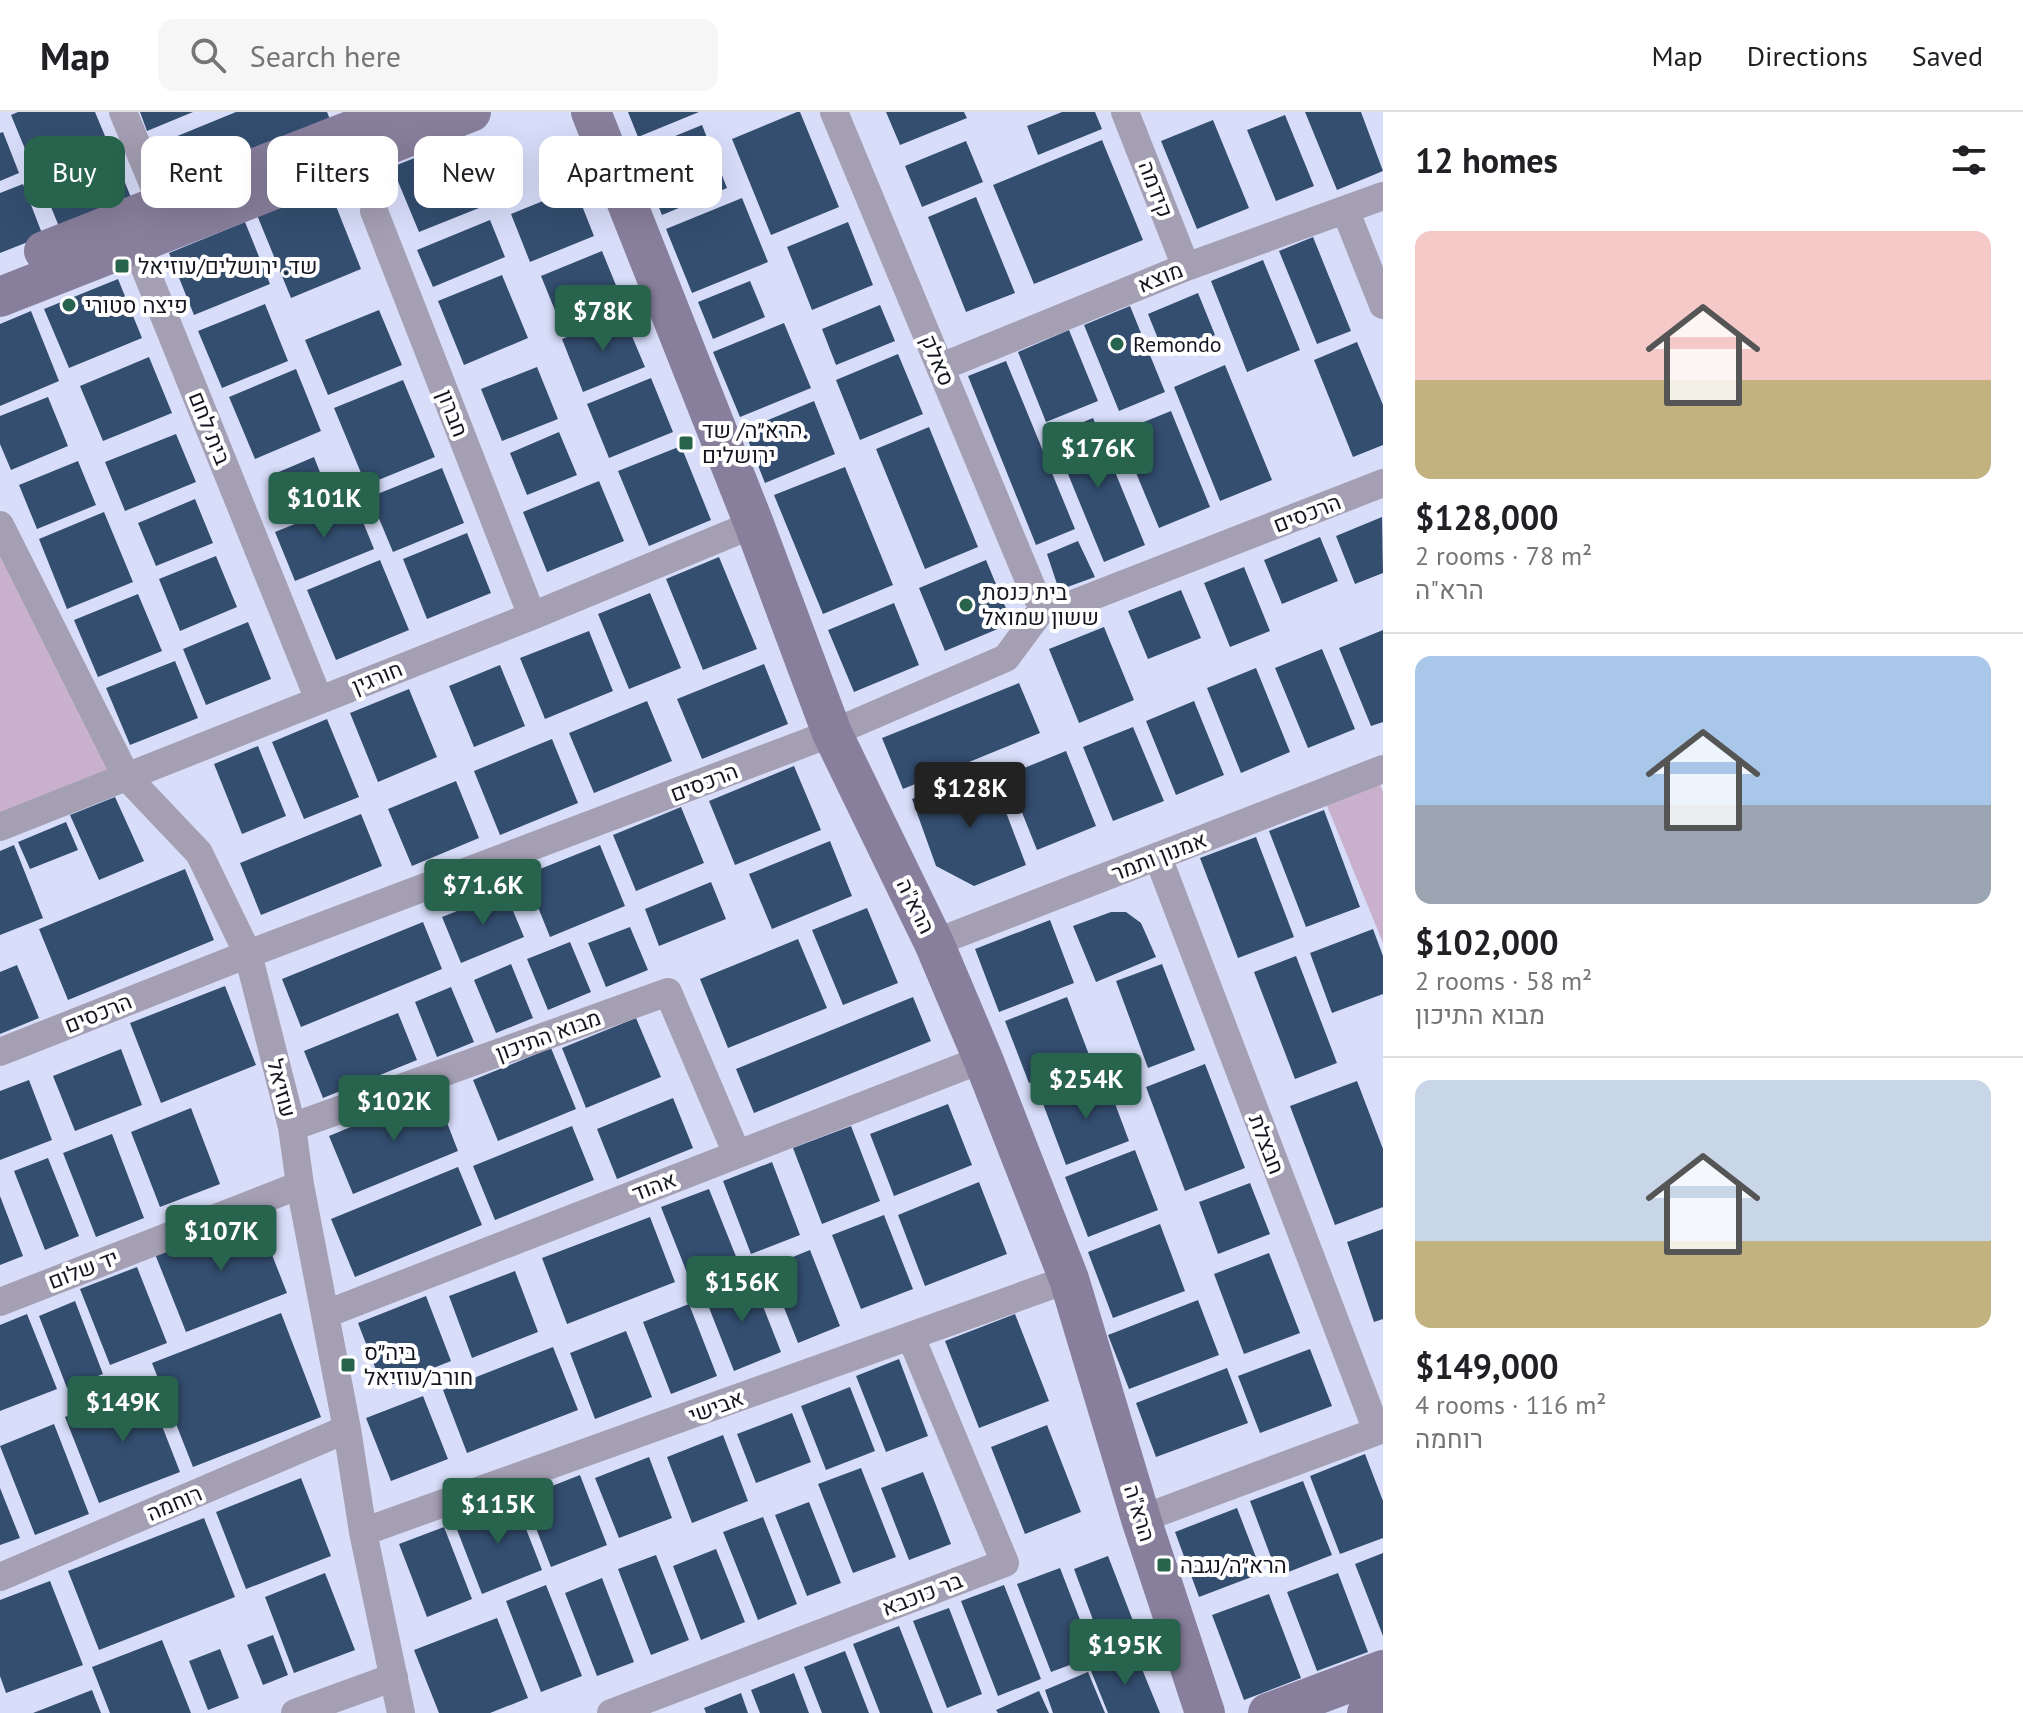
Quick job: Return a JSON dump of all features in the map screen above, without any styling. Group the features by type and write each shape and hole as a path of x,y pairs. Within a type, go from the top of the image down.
{"street":[{"path":"123,112 141,155"},
{"path":"0,297 471,112"},
{"name":"הרא\"ה","path":"591,112 754,524 832,733 934,943 1069,1279 1141,1519 1205,1713"},
{"name":"סאלק","path":"834,112 1035,595 1046,604"},
{"name":"קידמה","path":"1125,112 1186,267"},
{"path":"251,168 372,117"},
{"name":"מוצא","path":"941,367 1186,267 1346,212 1383,196"},
{"path":"0,269 154,208"},
{"name":"חברון","path":"374,211 532,616"},
{"path":"1346,212 1383,305"},
{"name":"בית לחם","path":"136,246 319,700"},
{"name":"הרכסים","path":"0,1052 248,954 832,733 1006,658 1046,604 1070,605 1383,483"},
{"name":"חורגין","path":"0,827 532,616 754,524"},
{"name":"עוזיאל","path":"0,525 126,776 199,853 248,954 292,1127 363,1532 401,1713"},
{"name":"אמנון ותמר","path":"934,943 1383,769"},
{"name":"חבצלת","path":"1158,857 1380,1430"},
{"name":"מבוא התיכון","path":"292,1127 668,992 737,1154"},
{"name":"אהוד","path":"326,1314 983,1059"},
{"name":"יד שלום","path":"0,1302 300,1185"},
{"name":"אבישי","path":"363,1532 1069,1279"},
{"name":"בר כוכבא","path":"611,1713 1005,1563 911,1337"},
{"name":"רוחמה","path":"0,1577 347,1429"},
{"path":"1141,1519 1380,1430"},
{"path":"1268,1713 1383,1670"},
{"path":"295,1713 394,1677"},
{"path":"1367,1713 1383,1707"}],"shaded area":[{"path":"0,522 112,772 0,817"},
{"path":"1379,782 1383,792 1383,943 1325,801"}],"building":[{"path":"18,112 95,112 105,136 24,136 24,147 11,115"},
{"path":"140,112 193,112 147,131"},
{"path":"236,112 327,112 331,122 297,136 267,136 267,148 251,155 251,136 177,136"},
{"path":"628,112 699,112 640,136 638,136"},
{"path":"800,112 839,207 771,235 732,139"},
{"path":"886,112 964,112 967,118 900,145"},
{"path":"1062,112 1095,112 1102,129 1038,155 1027,126"},
{"path":"1305,112 1361,112 1383,171 1337,190"},
{"path":"1285,115 1314,186 1276,201 1247,130"},
{"path":"1213,120 1249,208 1197,229 1161,141"},
{"path":"702,125 706,136 675,136"},
{"path":"3,132 19,173 0,181 0,133"},
{"path":"1102,140 1143,240 1034,284 993,185"},
{"path":"966,141 983,182 922,207 905,166"},
{"path":"414,158 414,208 479,208 419,232 398,181 398,165"},
{"path":"125,182 132,200 125,203"},
{"path":"23,184 24,208 32,208 43,236 0,253 0,193"},
{"path":"976,197 1015,293 966,312 928,217"},
{"path":"742,198 768,262 692,293 666,229"},
{"path":"539,203 539,208 583,208 594,236 530,262 511,214"},
{"path":"51,208 112,208 60,229"},
{"path":"274,208 337,208 361,269 291,298 257,215"},
{"path":"659,208 679,208 662,215"},
{"path":"490,220 505,257 433,287 417,250"},
{"path":"245,222 270,284 194,315 169,253"},
{"path":"848,222 873,285 812,310 787,247"},
{"path":"1313,237 1351,331 1317,344 1279,251"},
{"path":"602,251 624,305 563,330 541,276"},
{"path":"1263,260 1300,350 1247,372 1211,281"},
{"path":"502,275 528,338 464,365 438,301"},
{"path":"118,279 142,338 69,368 44,309"},
{"path":"750,281 765,317 713,339 698,302"},
{"path":"1198,293 1215,335 1165,356 1148,314"},
{"path":"265,304 288,361 222,388 198,331"},
{"path":"880,305 895,341 836,365 822,329"},
{"path":"1130,306 1165,392 1119,411 1084,325"},
{"path":"379,310 402,365 328,395 305,340"},
{"path":"31,311 59,381 0,406 0,324"},
{"path":"623,315 645,367 583,392 562,339"},
{"path":"784,323 811,388 740,417 713,352"},
{"path":"1069,330 1098,401 1046,422 1018,352"},
{"path":"1357,342 1383,405 1383,445 1353,457 1314,360"},
{"path":"898,354 923,414 860,440 836,380"},
{"path":"149,357 172,413 103,441 80,386"},
{"path":"1006,361 1075,529 1036,545 968,376"},
{"path":"1225,365 1272,480 1220,501 1174,387"},
{"path":"537,367 558,419 502,441 481,389"},
{"path":"296,369 321,431 255,459 229,397"},
{"path":"651,378 673,432 609,458 587,404"},
{"path":"403,380 435,457 366,485 334,408"},
{"path":"48,397 68,446 11,470 0,444 0,416"},
{"path":"814,401 835,454 765,483 744,430"},
{"path":"1171,411 1210,507 1159,528 1119,432"},
{"path":"1093,418 1145,545 1104,562 1052,435"},
{"path":"929,427 978,547 925,569 876,449"},
{"path":"559,432 577,475 527,495 510,453"},
{"path":"176,434 196,482 125,511 105,462"},
{"path":"681,446 711,520 649,546 618,471"},
{"path":"314,457 330,498 291,514 274,474"},
{"path":"78,461 96,505 37,529 19,485"},
{"path":"845,467 893,585 823,614 774,495"},
{"path":"442,468 464,523 393,552 370,497"},
{"path":"599,481 624,541 547,572 523,512"},
{"path":"195,499 213,543 156,566 138,523"},
{"path":"354,500 374,549 295,581 275,532"},
{"path":"104,512 133,582 67,609 39,539"},
{"path":"1382,517 1383,573 1355,584 1336,536"},
{"path":"467,533 491,593 427,619 403,559"},
{"path":"1320,537 1338,581 1282,604 1264,560"},
{"path":"1078,541 1095,577 1059,590 1047,554"},
{"path":"216,556 237,607 180,631 159,579"},
{"path":"719,557 757,649 703,670 666,579"},
{"path":"380,560 409,630 336,660 307,590"},
{"name":"בית כנסת ששון שמואל","path":"986,560 1012,623 945,651 919,588"},
{"path":"1244,567 1270,631 1230,647 1204,583"},
{"path":"1181,590 1201,638 1148,659 1128,611"},
{"path":"650,593 681,668 629,689 598,614"},
{"path":"138,594 162,651 98,677 74,620"},
{"path":"894,603 919,665 854,692 828,630"},
{"path":"248,622 271,679 206,705 183,649"},
{"path":"1104,627 1134,700 1079,723 1049,649"},
{"path":"1383,630 1383,722 1371,726 1339,648"},
{"path":"589,631 613,691 545,719 520,658"},
{"path":"1322,649 1355,729 1308,748 1275,668"},
{"path":"175,661 198,718 130,745 106,688"},
{"path":"764,664 788,724 702,759 677,699"},
{"path":"500,665 525,726 474,747 449,686"},
{"path":"1256,668 1290,752 1241,773 1207,688"},
{"path":"1019,683 1040,733 903,789 882,738"},
{"path":"409,689 437,757 378,782 350,713"},
{"path":"647,701 672,761 594,793 569,733"},
{"path":"1194,701 1224,775 1176,795 1146,721"},
{"path":"327,719 359,797 304,819 272,742"},
{"path":"1133,727 1164,801 1113,821 1083,747"},
{"path":"552,739 578,803 500,835 474,771"},
{"path":"258,746 286,816 242,834 214,764"},
{"path":"1066,751 1096,826 1037,850 1007,775"},
{"path":"794,766 821,830 735,865 709,801"},
{"path":"990,770 1026,865 974,886 936,866 912,799"},
{"path":"456,781 479,838 412,866 388,809"},
{"path":"115,797 144,861 99,880 70,815"},
{"path":"681,807 704,863 636,891 613,835"},
{"path":"1324,810 1360,907 1306,927 1269,831"},
{"path":"361,814 382,866 261,915 240,863"},
{"path":"66,822 78,850 30,869 18,842"},
{"path":"1256,837 1294,937 1238,958 1200,858"},
{"path":"830,841 852,896 772,929 749,874"},
{"path":"14,845 43,918 0,935 0,851"},
{"path":"600,845 625,906 550,937 525,875"},
{"path":"185,869 214,940 68,1000 39,929"},
{"path":"711,882 726,919 659,946 645,909"},
{"path":"505,892 524,937 461,963 442,917"},
{"path":"867,908 898,983 843,1005 812,930"},
{"path":"1111,912 1126,912 1141,923 1156,957 1096,982 1073,926"},
{"path":"1050,920 1074,983 999,1012 975,949"},
{"path":"423,922 442,969 301,1027 282,979"},
{"path":"630,927 648,970 606,987 588,943"},
{"path":"1373,929 1383,956 1383,994 1332,1013 1310,953"},
{"path":"798,939 827,1008 728,1048 700,979"},
{"path":"570,942 591,992 548,1010 527,959"},
{"path":"1296,956 1337,1063 1295,1079 1254,972"},
{"path":"511,964 533,1018 496,1033 474,980"},
{"path":"1162,964 1195,1050 1148,1068 1116,981"},
{"path":"17,965 39,1018 0,1034 0,972"},
{"path":"225,986 256,1065 161,1103 130,1023"},
{"path":"451,987 474,1042 437,1057 415,1002"},
{"path":"913,997 931,1041 754,1113 736,1069"},
{"path":"1067,997 1091,1060 1029,1083 1005,1021"},
{"path":"398,1013 417,1060 323,1098 304,1051"},
{"path":"636,1018 661,1077 586,1108 562,1048"},
{"path":"551,1048 576,1109 498,1141 473,1080"},
{"path":"121,1049 142,1105 75,1131 53,1076"},
{"path":"1205,1064 1245,1168 1185,1191 1146,1087"},
{"path":"1105,1077 1129,1141 1066,1165 1042,1101"},
{"path":"29,1080 52,1140 0,1160 0,1091"},
{"path":"1357,1081 1383,1149 1383,1207 1335,1225 1290,1106"},
{"path":"435,1092 458,1151 353,1194 329,1136"},
{"path":"673,1098 693,1148 617,1179 597,1129"},
{"path":"948,1104 972,1165 894,1196 870,1134"},
{"path":"191,1108 220,1184 160,1207 131,1132"},
{"path":"572,1126 594,1180 495,1220 473,1166"},
{"path":"851,1126 880,1201 822,1224 793,1148"},
{"path":"112,1134 144,1218 96,1237 63,1153"},
{"path":"1135,1150 1158,1210 1088,1237 1065,1177"},
{"path":"48,1158 79,1236 45,1250 14,1171"},
{"path":"772,1162 800,1235 751,1254 723,1181"},
{"path":"458,1167 482,1225 355,1277 331,1219"},
{"path":"979,1182 1007,1254 925,1286 898,1215"},
{"path":"1250,1183 1270,1234 1218,1254 1199,1202"},
{"path":"709,1189 739,1264 691,1283 661,1207"},
{"path":"0,1196 23,1256 0,1265"},
{"path":"256,1214 287,1293 186,1332 155,1254"},
{"path":"884,1215 913,1289 861,1309 832,1235"},
{"path":"650,1217 675,1282 567,1324 542,1258"},
{"path":"1160,1224 1185,1291 1113,1318 1088,1252"},
{"path":"1383,1229 1383,1319 1374,1322 1347,1242"},
{"path":"810,1250 840,1326 798,1343 768,1267"},
{"path":"1269,1253 1300,1333 1244,1354 1214,1274"},
{"path":"137,1267 167,1343 110,1365 80,1289"},
{"path":"515,1271 538,1332 472,1358 449,1296"},
{"path":"751,1276 781,1352 734,1371 704,1295"},
{"path":"426,1296 451,1361 383,1388 358,1323"},
{"path":"1198,1300 1219,1355 1129,1389 1108,1335"},
{"path":"75,1301 103,1374 67,1388 39,1316"},
{"path":"689,1304 717,1376 671,1394 643,1322"},
{"path":"281,1313 321,1417 193,1467 152,1363"},
{"path":"27,1314 57,1389 0,1411 0,1325"},
{"path":"1015,1314 1049,1401 979,1428 945,1341"},
{"path":"626,1331 652,1397 595,1419 570,1353"},
{"path":"553,1347 578,1410 467,1453 443,1390"},
{"path":"1310,1349 1332,1406 1260,1433 1238,1376"},
{"path":"899,1359 928,1436 886,1452 856,1376"},
{"path":"1227,1368 1248,1423 1156,1457 1136,1403"},
{"path":"146,1385 180,1472 99,1503 65,1417"},
{"path":"850,1387 875,1451 826,1470 801,1406"},
{"path":"423,1396 448,1459 391,1481 366,1418"},
{"path":"792,1413 811,1462 756,1483 737,1434"},
{"path":"54,1424 89,1514 35,1535 0,1446"},
{"path":"1047,1425 1081,1512 1025,1534 991,1447"},
{"path":"723,1435 748,1501 692,1523 667,1457"},
{"path":"1365,1454 1383,1501 1383,1538 1340,1554 1310,1476"},
{"path":"649,1457 672,1518 619,1538 595,1478"},
{"path":"861,1468 896,1557 853,1573 818,1484"},
{"path":"923,1472 951,1544 909,1560 881,1488"},
{"path":"580,1475 607,1545 551,1567 524,1497"},
{"path":"301,1478 331,1556 246,1589 216,1512"},
{"path":"1303,1481 1332,1555 1278,1576 1250,1501"},
{"path":"0,1488 20,1538 0,1545"},
{"path":"514,1498 542,1570 482,1594 454,1522"},
{"path":"809,1502 841,1583 807,1596 775,1515"},
{"path":"1237,1508 1262,1573 1199,1597 1175,1532"},
{"path":"763,1517 797,1604 758,1620 723,1532"},
{"path":"204,1518 235,1597 99,1650 68,1571"},
{"path":"444,1527 472,1599 427,1617 399,1544"},
{"path":"716,1549 745,1622 701,1640 673,1566"},
{"path":"1383,1553 1383,1636 1355,1564"},
{"path":"656,1555 689,1640 651,1655 618,1569"},
{"path":"1108,1556 1140,1639 1105,1652 1074,1569"},
{"path":"1060,1568 1094,1656 1051,1672 1017,1584"},
{"path":"325,1573 355,1650 294,1673 265,1597"},
{"path":"1338,1573 1368,1652 1317,1671 1287,1592"},
{"path":"602,1578 634,1662 597,1676 565,1593"},
{"path":"50,1581 83,1665 6,1693 0,1676 0,1600"},
{"path":"546,1585 582,1676 541,1692 506,1601"},
{"path":"1004,1585 1041,1679 998,1696 961,1601"},
{"path":"1269,1594 1301,1678 1244,1700 1212,1615"},
{"path":"949,1608 982,1694 947,1708 913,1621"},
{"path":"497,1618 528,1698 490,1713 439,1713 414,1650"},
{"path":"899,1626 933,1713 880,1713 853,1644"},
{"path":"273,1635 288,1675 263,1685 247,1645"},
{"path":"162,1640 191,1713 110,1713 92,1667"},
{"path":"220,1649 239,1698 208,1710 189,1661"},
{"path":"845,1651 869,1713 822,1713 804,1667"},
{"path":"1135,1652 1160,1713 1108,1713 1091,1671"},
{"path":"1088,1672 1105,1713 1053,1713 1045,1690"},
{"path":"794,1673 809,1713 760,1713 751,1690"},
{"path":"92,1690 101,1713 33,1713"},
{"path":"1039,1691 1049,1713 998,1713 996,1710"},
{"path":"741,1693 748,1713 706,1713 704,1708"}],"place":[{"name":"שד. ירושלים/עוזיאל","path":"122,266"},
{"name":"פיצה סטורי","path":"69,305"},
{"name":"Remondo","path":"1117,344"},
{"name":"הרא״ה/ שד. ירושלים","path":"686,443"},
{"name":"בית כנסת ששון שמואל","path":"966,605"},
{"name":"ביה״ס חורב/עוזיאל","path":"348,1365"},
{"name":"הרא״ה/נגבה","path":"1164,1565"}]}
